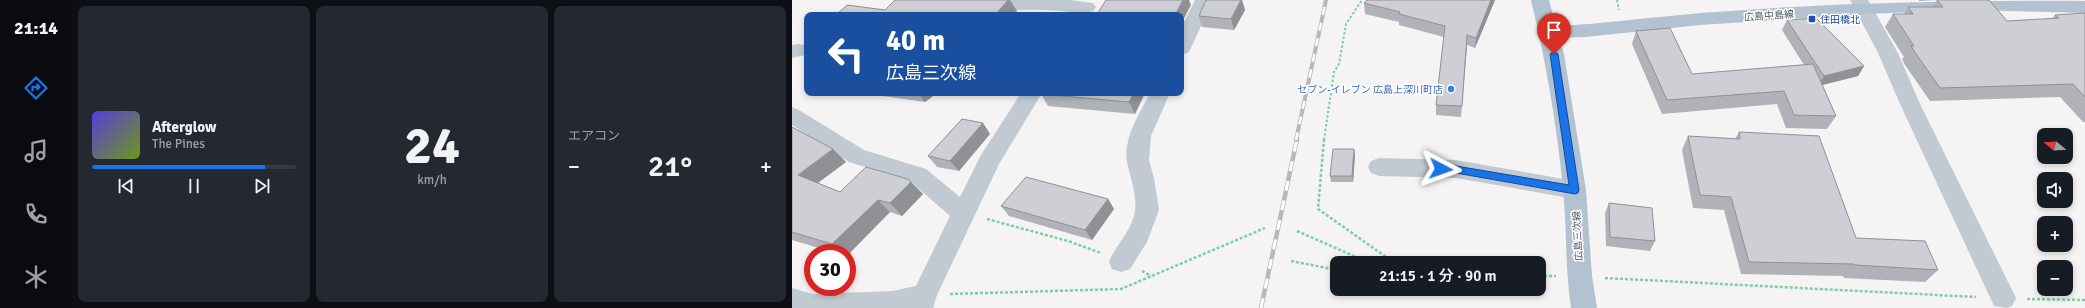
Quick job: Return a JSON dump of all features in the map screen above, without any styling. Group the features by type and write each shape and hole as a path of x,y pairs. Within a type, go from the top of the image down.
{"main road":[{"name":"広島三次線","path":"1540,0 1550,32 1575,190 1581,291"},
{"name":"広島中島線","path":"1550,32 1585,31 1862,4 1971,4 2085,7"}],"street":[{"path":"942,0 965,4 1048,4 1087,7"},
{"path":"1184,42 1204,0"},
{"path":"1862,4 1888,54 1910,104 2003,298"},
{"path":"792,300 813,306 922,301 989,161 1030,96"},
{"path":"1121,261 1138,236 1147,210 1143,178 1138,160 1140,136 1159,96"},
{"path":"792,115 857,156 918,175 963,213"},
{"path":"1379,167 1456,169 1575,190"}],"path":[{"path":"1362,0 1346,24 1339,64 1334,72 1325,124 1318,209 1385,256"},
{"path":"963,213 1068,241 1121,261 1152,277"},
{"path":"922,301 1121,289 1265,228"},
{"path":"1296,231 1354,256"},
{"path":"1291,261 1330,269"},
{"path":"1581,291 2085,300"}],"building":[{"path":"895,0 1008,0 998,12 839,12 847,5 885,10"},
{"path":"1106,0 1183,0 1177,12 1098,12"},
{"path":"1206,0 1241,0 1231,19 1199,16"},
{"path":"1367,0 1491,0 1476,38 1467,35 1462,106 1436,105 1445,26 1364,3"},
{"path":"1937,0 1989,0 2007,21 2059,18 2055,15 2085,13 2085,97 2073,84 1940,88 1914,51 1911,46 1914,46 1893,14 1913,14 1908,7 1943,7"},
{"path":"1816,18 1864,66 1824,76 1787,20"},
{"path":"1670,28 1692,74 1813,64 1836,116 1794,115 1784,91 1667,100 1636,31"},
{"path":"1063,96 1132,96 1129,102"},
{"path":"962,119 983,123 950,161 928,156"},
{"path":"792,127 833,149 798,175 840,192 866,167 908,179 911,182 890,203 878,200 832,244 792,232"},
{"path":"1739,132 1819,136 1856,238 1925,241 1938,270 1854,264 1749,262 1731,197 1700,195 1688,136 1740,139"},
{"path":"1333,149 1354,149 1352,176 1330,176"},
{"path":"1026,177 1108,199 1085,230 1001,206"},
{"path":"1609,203 1652,208 1655,241 1610,237"}],"railway":[{"path":"1296,140 1326,0"},
{"path":"1261,308 1297,139"}],"place":[{"name":"住田橋北","path":"1812,19"},
{"name":"セブン-イレブン 広島上深川町店","path":"1451,89"}],"route":[{"path":"1441,169 1456,169 1575,190 1554,54"}]}
